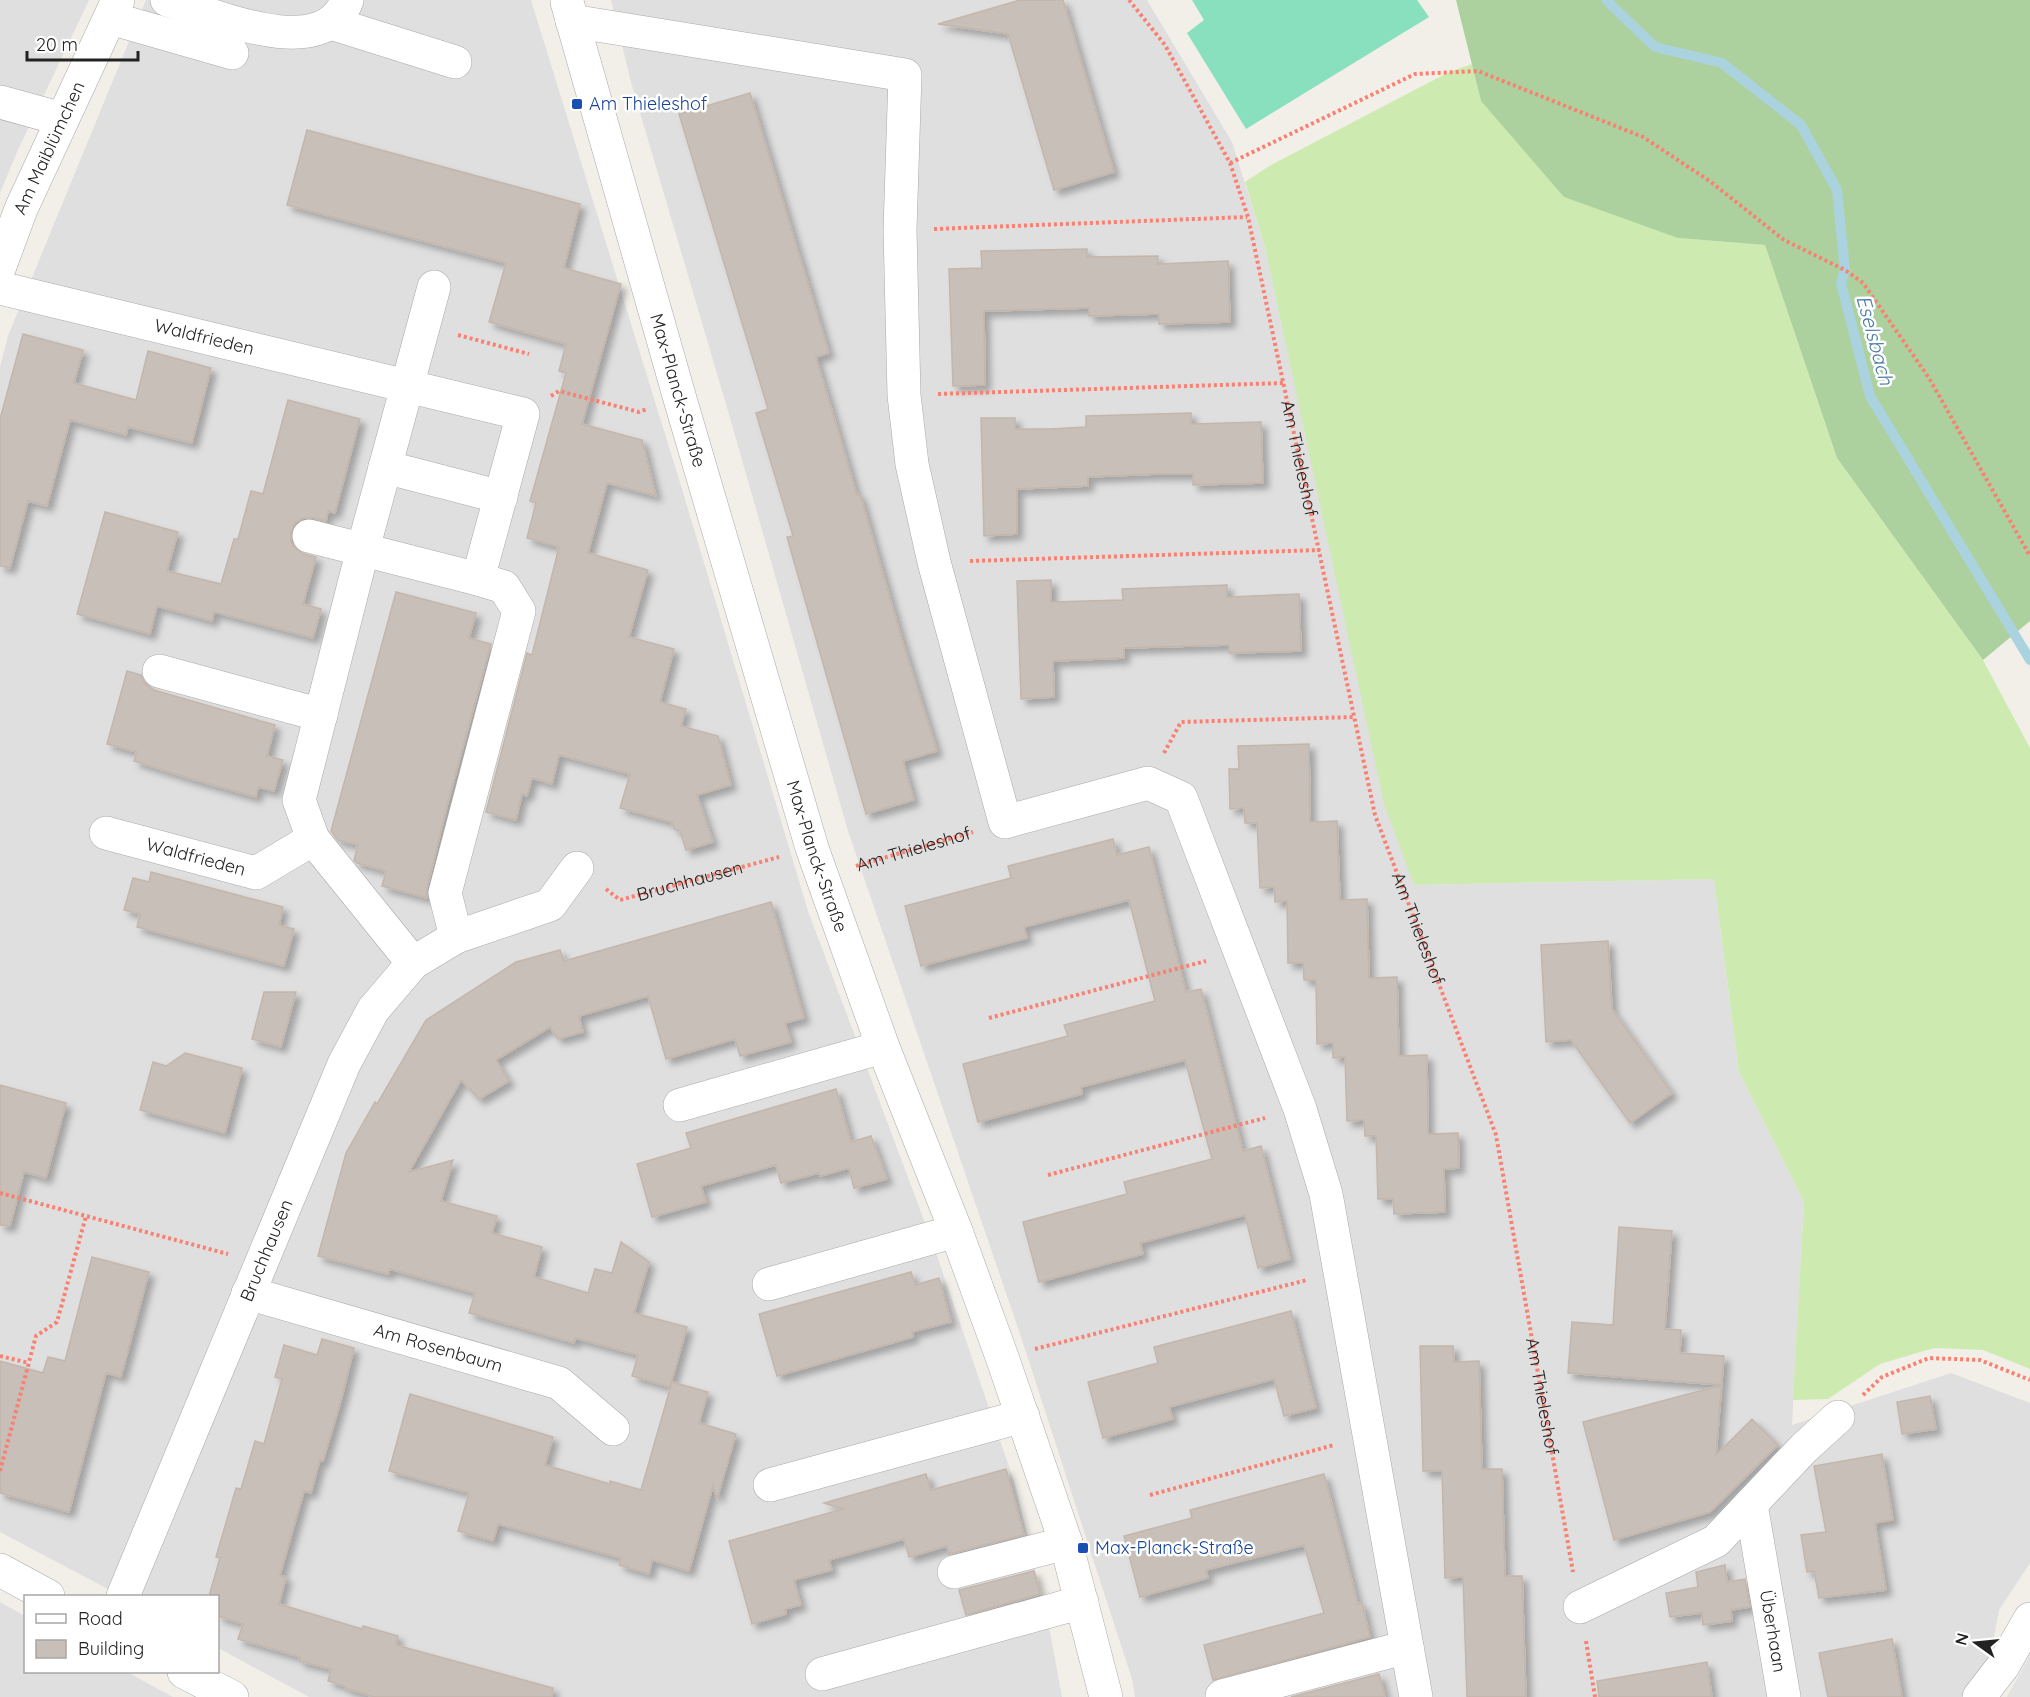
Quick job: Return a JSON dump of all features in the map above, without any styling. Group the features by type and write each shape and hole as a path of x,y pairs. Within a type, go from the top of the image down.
{"street":[{"path":"167,0 264,30 293,33 314,31 339,12 454,62"},
{"path":"114,9 232,53"},
{"name":"Am Maiblümchen","path":"0,266 21,209 114,9"},
{"path":"569,11 905,75 900,230 904,395 912,464 934,562 1005,822 1148,783 1181,798 1300,1109 1326,1194 1416,1697"},
{"name":"Max-Planck-Straße","path":"569,11 680,399 817,862 1023,1416 1066,1543 1106,1697"},
{"path":"0,102 62,119"},
{"path":"413,963 313,839 299,800 363,549 434,287"},
{"name":"Waldfrieden","path":"0,288 523,414"},
{"path":"478,579 523,414"},
{"path":"385,467 501,497"},
{"path":"309,536 504,587 519,611 445,893 456,936"},
{"path":"159,671 321,715"},
{"name":"Waldfrieden","path":"106,833 256,873 313,839"},
{"name":"Bruchhausen","path":"123,1595 344,1064 374,1010 413,963 456,936 550,905 577,868"},
{"path":"680,1105 884,1047"},
{"path":"769,1284 956,1231"},
{"name":"Am Rosenbaum","path":"248,1293 559,1383 613,1429"},
{"path":"770,1485 1023,1416"},
{"path":"1580,1606 1716,1541 1804,1448 1838,1418"},
{"name":"Überhaan","path":"1751,1504 1785,1697"},
{"path":"954,1572 1066,1543"},
{"path":"0,1570 46,1595"},
{"path":"822,1674 1082,1602"},
{"path":"1980,1697 2003,1666 2030,1619"},
{"path":"1222,1696 1407,1647"},
{"path":"188,1673 232,1697"}],"path":[{"name":"Am Thieleshof","path":"1129,0 1165,45 1230,163 1248,217 1375,815 1496,1135 1595,1697"},
{"path":"1230,163 1415,74 1478,71 1643,136 1711,182 1784,240 1845,270 1863,283 1929,378 2030,556"},
{"path":"900,230 1248,217"},
{"path":"423,326 529,354"},
{"path":"904,395 1282,383"},
{"path":"523,414 559,391 639,412 680,399"},
{"path":"934,562 1320,550"},
{"path":"1148,783 1181,722 1355,717"},
{"name":"Am Thieleshof","path":"817,862 1005,822"},
{"name":"Bruchhausen","path":"577,868 620,900 817,862"},
{"path":"989,1018 1241,952"},
{"path":"1048,1175 1300,1109"},
{"path":"0,1193 261,1262"},
{"path":"0,1471 36,1336 57,1322 86,1216"},
{"path":"1002,1357 1340,1272"},
{"path":"0,1356 29,1364"},
{"path":"1838,1418 1882,1377 1929,1358 1980,1360 2030,1380"},
{"path":"1150,1495 1369,1436"}],"shaded area":[{"path":"0,0 89,0 0,193"},
{"path":"146,0 531,0 682,489 808,911 933,1244 1015,1484 1051,1637 1062,1697 309,1697 219,1649 219,1595 119,1595 0,1532 0,367 8,336"},
{"path":"611,0 1147,0 1232,142 1265,247 1337,576 1414,885 1714,879 1739,1072 1804,1202 1792,1425 1951,1373 2030,1403 2030,1563 1999,1610 1983,1697 1135,1697 1132,1679 1021,1337 848,831 631,82"},
{"path":"0,1602 24,1615 24,1673 129,1673 173,1697 0,1697"},
{"path":"2030,1655 2030,1697 2007,1697"}],"green space":[{"path":"1192,0 1417,0 1429,17 1246,129 1187,33 1204,20"},
{"path":"1456,0 2030,0 2030,621 1983,660 1837,458 1765,245 1678,238 1564,197 1481,101"},
{"path":"1472,64 1481,101 1678,238 1765,245 1837,458 1983,660 2030,748 2030,1369 1983,1350 1934,1348 1880,1364 1828,1399 1793,1400 1804,1202 1739,1072 1714,879 1414,885 1384,804 1265,247 1245,182 1271,165 1449,72"}],"building":[{"path":"1020,0 1063,0 1114,172 1054,190 1008,34 938,24"},
{"path":"750,93 829,353 816,357 857,495 860,494 937,751 903,761 914,800 866,814 787,537 793,536 756,413 768,409 679,114"},
{"path":"307,130 580,204 564,268 621,284 582,424 642,440 656,496 607,483 588,553 648,570 629,637 674,649 660,702 686,709 681,726 718,736 731,785 697,795 713,842 686,850 680,831 674,829 672,822 620,808 630,774 559,755 552,784 532,778 527,796 522,794 516,820 486,812 527,653 532,655 559,547 527,538 536,503 530,501 566,373 559,371 566,344 489,322 506,263 287,205"},
{"path":"1087,249 1087,257 1158,256 1157,264 1228,261 1230,322 1159,324 1159,314 1089,316 1089,308 984,311 985,385 953,386 949,269 982,268 981,251"},
{"path":"23,334 83,350 74,383 136,400 148,351 211,368 192,443 128,427 126,435 70,420 47,506 28,501 10,568 0,566 0,419"},
{"path":"288,400 360,419 335,513 328,511 326,521 303,518 295,523 291,532 291,542 296,549 316,557 303,604 321,609 313,638 214,612 212,621 157,606 150,634 77,614 105,512 178,532 167,571 221,584 234,539 238,539 251,491 263,494"},
{"path":"1191,413 1191,424 1261,422 1263,483 1193,485 1193,474 1157,474 1088,477 1088,486 1017,489 1017,534 984,536 981,418 1015,418 1015,429 1051,429 1086,427 1086,416"},
{"path":"1051,580 1051,602 1123,600 1122,589 1227,585 1227,597 1299,594 1301,651 1229,653 1229,645 1124,648 1124,658 1053,661 1054,697 1021,699 1017,581"},
{"path":"396,592 476,613 469,638 491,644 448,802 427,888 427,898 382,886 386,871 357,863 354,860 358,845 338,840 331,831"},
{"path":"127,671 141,675 145,684 154,690 275,725 267,756 283,760 274,791 258,787 256,797 195,780 134,761 137,752 107,744"},
{"path":"1309,744 1310,822 1337,821 1340,900 1367,899 1369,978 1397,977 1399,1056 1427,1055 1428,1134 1458,1133 1459,1168 1444,1169 1445,1212 1394,1214 1393,1199 1378,1199 1376,1136 1365,1136 1364,1120 1347,1121 1345,1057 1333,1058 1333,1043 1317,1044 1316,980 1304,980 1303,963 1288,963 1287,901 1275,902 1274,887 1260,888 1257,823 1245,823 1244,808 1230,809 1229,769 1239,769 1238,746"},
{"path":"1113,839 1117,855 1149,847 1186,992 1201,989 1243,1151 1261,1146 1290,1259 1258,1268 1245,1215 1140,1243 1143,1254 1039,1282 1023,1222 1127,1194 1124,1182 1212,1159 1185,1060 1081,1087 1082,1094 978,1122 963,1064 1068,1036 1064,1025 1155,1001 1129,900 1024,927 1027,938 921,966 905,906 1011,878 1008,866"},
{"path":"151,872 283,907 279,925 294,929 284,966 137,927 140,914 124,910 133,878 149,882"},
{"path":"771,902 804,1018 785,1023 791,1042 740,1056 735,1039 666,1059 648,996 579,1016 583,1032 558,1039 550,1027 496,1060 509,1081 479,1099 461,1080 409,1172 453,1160 441,1201 497,1216 492,1233 542,1247 534,1277 588,1293 595,1269 612,1273 621,1242 649,1262 634,1313 687,1327 670,1387 632,1376 638,1355 575,1338 574,1343 469,1313 475,1293 390,1269 388,1274 318,1256 346,1153 426,1020 516,962 560,950 564,961"},
{"path":"1608,941 1612,1009 1672,1093 1630,1123 1571,1040 1546,1042 1541,945"},
{"path":"264,992 296,992 281,1047 252,1039"},
{"path":"185,1053 242,1068 225,1133 140,1110 153,1062 166,1066"},
{"path":"0,1085 66,1103 46,1178 24,1172 10,1226 0,1225"},
{"path":"836,1089 851,1142 871,1136 887,1179 854,1188 849,1168 781,1183 776,1165 701,1186 706,1202 652,1217 637,1164 691,1148 686,1133"},
{"path":"1619,1227 1672,1231 1665,1329 1681,1330 1680,1353 1724,1356 1722,1385 1568,1373 1572,1322 1613,1325"},
{"path":"92,1257 149,1272 121,1377 106,1373 69,1512 0,1493 0,1361 43,1373 48,1357 65,1361"},
{"path":"911,1272 915,1285 939,1278 951,1322 912,1332 913,1337 777,1376 759,1314"},
{"path":"1291,1311 1316,1408 1284,1416 1274,1379 1169,1407 1173,1419 1103,1438 1088,1382 1158,1363 1154,1347"},
{"path":"322,1339 354,1348 323,1461 320,1460 311,1493 304,1491 280,1575 286,1577 279,1604 362,1629 363,1626 398,1636 396,1645 553,1688 552,1697 374,1697 328,1681 331,1669 299,1661 300,1657 238,1639 243,1624 219,1616 219,1595 209,1595 220,1558 216,1557 236,1488 241,1489 255,1441 264,1444 282,1379 275,1377 284,1345 317,1355"},
{"path":"1420,1346 1453,1346 1454,1362 1479,1361 1482,1469 1502,1469 1505,1576 1522,1576 1526,1697 1467,1697 1463,1577 1445,1578 1442,1471 1423,1471"},
{"path":"672,1382 708,1392 699,1423 736,1434 717,1499 713,1486 689,1571 652,1560 649,1574 619,1565 621,1558 498,1524 493,1541 458,1531 469,1493 389,1471 410,1394 553,1437 545,1465 610,1484 610,1481 641,1490"},
{"path":"1722,1385 1716,1455 1752,1419 1778,1445 1710,1512 1614,1540 1583,1422"},
{"path":"1930,1396 1936,1429 1902,1434 1897,1402"},
{"path":"1882,1454 1893,1520 1875,1523 1886,1590 1819,1598 1814,1571 1807,1572 1801,1535 1826,1532 1814,1466"},
{"path":"1006,1469 1024,1535 949,1554 947,1546 909,1557 904,1539 829,1560 832,1570 794,1580 801,1605 785,1609 786,1614 752,1624 729,1541 843,1509 824,1503 926,1474 931,1490"},
{"path":"1324,1474 1358,1604 1362,1603 1370,1637 1213,1680 1204,1645 1324,1613 1304,1545 1206,1570 1208,1578 1140,1597 1124,1536 1192,1518 1190,1510"},
{"path":"1725,1565 1727,1582 1745,1579 1750,1607 1731,1610 1732,1621 1703,1625 1702,1613 1670,1617 1666,1593 1698,1587 1696,1572"},
{"path":"1034,1571 1040,1594 966,1615 959,1590"},
{"path":"1892,1639 1902,1697 1828,1697 1819,1653"},
{"path":"1707,1662 1712,1697 1599,1697 1597,1681"},
{"path":"1379,1674 1385,1697 1291,1697"}],"waterway":[{"name":"Eselsbach","path":"1606,0 1655,47 1722,63 1801,125 1837,190 1845,270 1841,283 1870,396 2030,660"}],"place":[{"name":"Am Thieleshof","path":"577,104"},
{"name":"Max-Planck-Straße","path":"1083,1548"}]}
